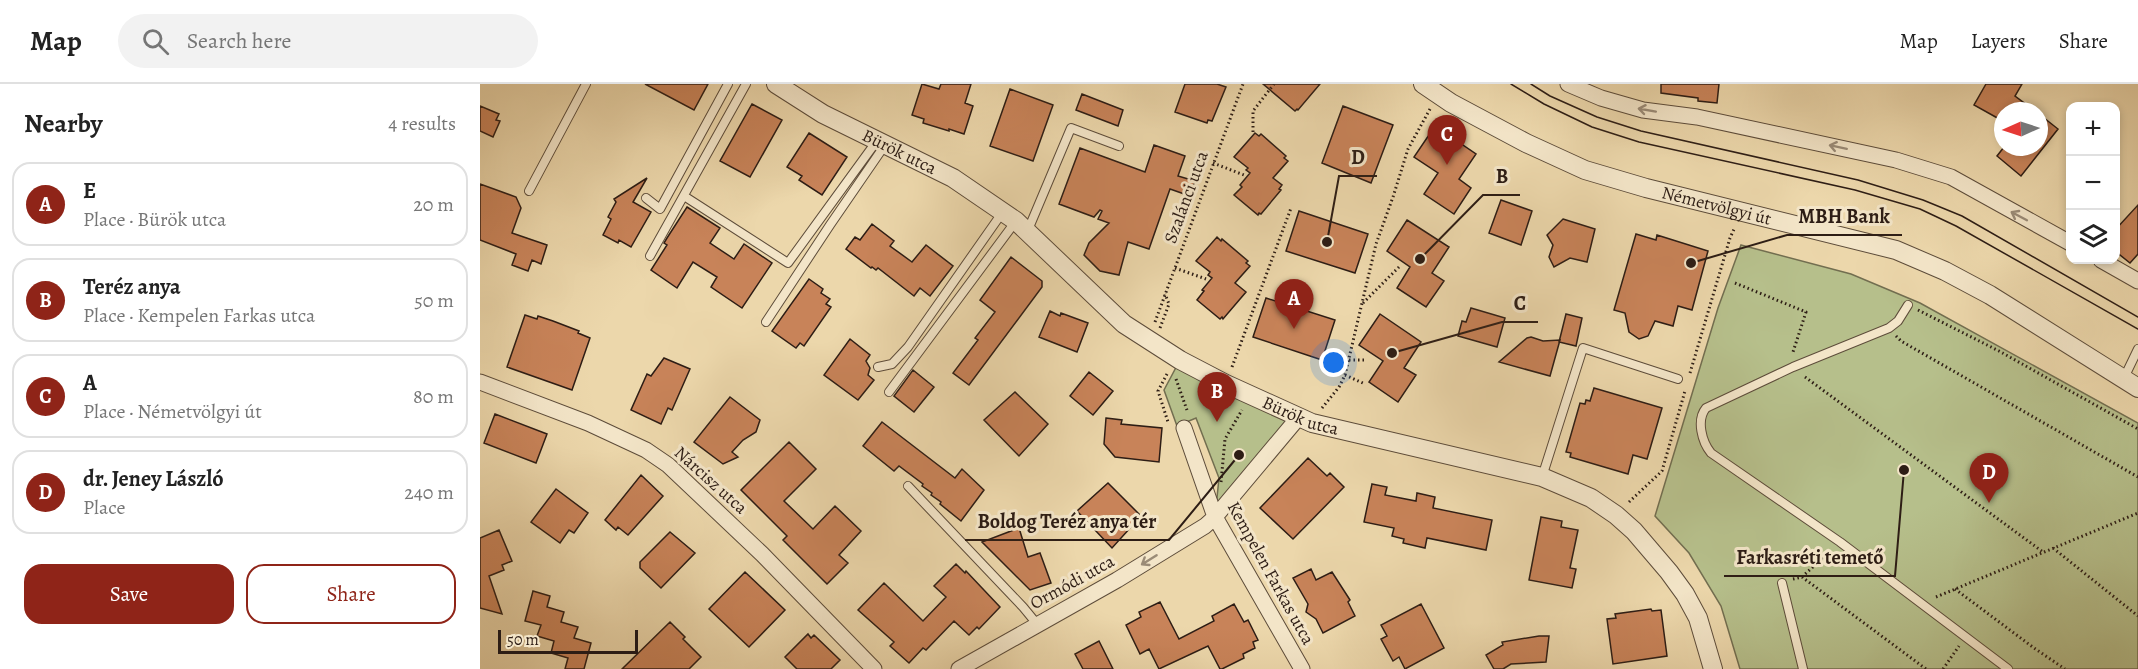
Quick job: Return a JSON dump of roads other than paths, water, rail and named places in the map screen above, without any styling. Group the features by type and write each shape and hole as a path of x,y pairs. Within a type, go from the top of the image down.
{"street":[{"name":"Bürök utca","path":"776,84 823,114 954,178 1015,222 1124,324 1150,342 1217,379 1305,421 1542,477 1600,504 1616,515 1651,549 1685,594 1698,618 1713,669"},
{"name":"Németvölgyi út","path":"1423,84 1451,103 1526,144 1585,170 1646,188 1896,250 1990,295 2131,384"},
{"path":"1568,84 1601,98 1643,110 1697,117 1931,170 1951,177 2066,241"},
{"path":"2108,264 2138,281"},
{"name":"Nárcisz utca","path":"480,382 588,423 646,450 668,465 762,554 874,669"},
{"name":"Ormódi utca","path":"959,669 1117,580 1205,526 1305,421"},
{"name":"Kempelen Farkas utca","path":"1184,428 1215,517 1302,669"}],"lane":[{"path":"529,192 586,84"},
{"path":"645,198 660,209 729,84"},
{"path":"650,256 746,84"},
{"path":"889,392 1015,222 1071,128 1119,146"},
{"path":"684,196 788,263 881,143"},
{"path":"766,322 881,143"},
{"path":"878,367 892,364 1015,222"},
{"path":"1908,305 1898,321 1889,328 1793,367 1706,408 1700,419 1705,446 1711,453 1840,542 2008,669"},
{"path":"1542,477 1583,348 1678,379"},
{"path":"2131,384 2138,348"},
{"path":"908,486 1037,624"},
{"path":"1782,583 1803,669"}],"tram line":[{"path":"1511,84 1544,104 1592,127 1639,142 1855,190 1920,209 1956,226 2138,329"},
{"path":"1531,84 1550,96 1597,117 1641,131 1858,180 1923,200 1962,216 2138,317"}],"place":[{"name":"A","path":"1447,165"},
{"name":"D","path":"1327,242"},
{"name":"B","path":"1420,259"},
{"name":"MBH Bank","path":"1691,263"},
{"name":"E","path":"1294,329"},
{"name":"C","path":"1392,353"},
{"name":"Teréz anya","path":"1217,422"},
{"name":"Boldog Teréz anya tér","path":"1239,455"},
{"name":"Farkasréti temető","path":"1904,470"},
{"name":"dr. Jeney László","path":"1989,503"}]}
